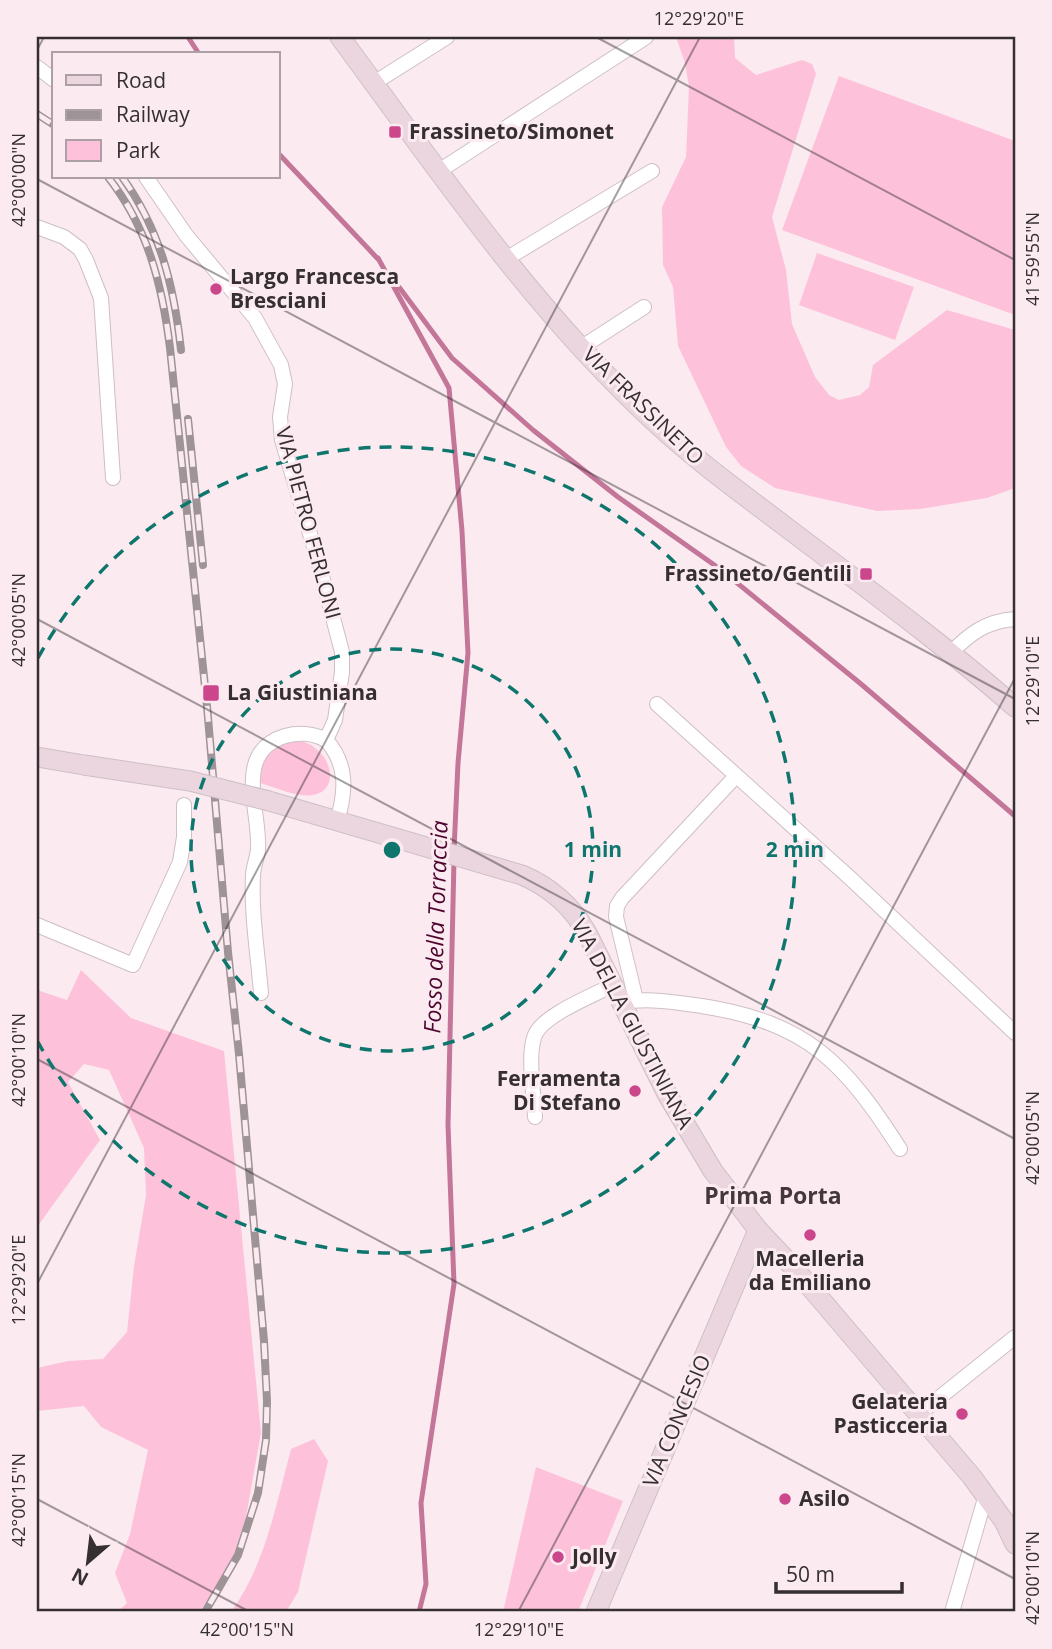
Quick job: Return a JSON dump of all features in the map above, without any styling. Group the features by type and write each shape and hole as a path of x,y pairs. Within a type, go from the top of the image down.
{"street":[{"name":"VIA FRASSINETO","path":"340,37 506,259 640,409 677,442 951,653 1015,707"},
{"path":"374,83 447,37"},
{"path":"439,171 646,37"},
{"path":"37,67 52,78"},
{"path":"506,259 652,171"},
{"name":"VIA PIETRO FERLONI","path":"147,178 186,235 255,318 281,365 285,384 280,417 282,439 342,652 335,720 326,740"},
{"path":"37,227 64,237 80,250 101,298 113,478"},
{"path":"582,347 644,307"},
{"path":"951,653 979,628 1015,620"},
{"path":"657,704 860,887 1015,1033"},
{"path":"261,993 253,877 258,847 252,783 253,771 262,753 279,738 303,733 326,740 334,749 344,775 343,797 337,821"},
{"name":"VIA DELLA GIUSTINIANA","path":"37,757 190,781 269,801 515,873 543,886 570,909 587,933 624,996 667,1094 718,1178 758,1230 986,1495 1004,1521 1015,1544"},
{"path":"624,996 617,906 736,776"},
{"path":"37,925 133,965 180,862 184,838 184,805"},
{"path":"535,1117 532,1050 536,1032 548,1020 624,996 666,1000 743,1014 774,1024 801,1038 835,1064 856,1085 900,1149"},
{"name":"VIA CONCESIO","path":"596,1612 758,1230"},
{"path":"919,1414 1015,1338"},
{"path":"952,1612 986,1495"}],"green space":[{"path":"676,37 734,37 735,58 756,75 802,60 812,64 816,74 772,217 786,270 792,324 815,377 829,395 839,400 860,395 869,387 873,365 947,310 1015,330 1015,488 987,498 920,509 877,511 775,488 741,466 726,447 678,346 673,287 663,265 662,207 686,157 689,87 685,63"},
{"path":"839,76 1015,141 1015,315 782,230"},
{"path":"817,253 914,287 895,340 799,305"},
{"path":"296,740 318,750 329,768 328,785 313,795 286,792 260,783 267,754 279,743"},
{"path":"81,970 131,1018 224,1051 261,1433 246,1517 228,1573 199,1612 117,1612 127,1603 115,1573 130,1534 148,1450 101,1427 84,1406 37,1411 37,1368 68,1361 103,1359 127,1332 134,1266 146,1195 144,1148 109,1070 84,1064 68,1082 100,1140 37,1227 37,990 67,1000"},
{"path":"314,1439 328,1461 298,1592 286,1612 231,1612 253,1575 261,1555 291,1449"},
{"name":"Jolly","path":"536,1467 623,1501 578,1612 503,1612"}],"waterway":[{"path":"188,37 198,52"},
{"path":"280,155 378,259"},
{"name":"Fosso della Torraccia","path":"378,258 449,388 462,531 468,653 458,763 454,850"},
{"path":"390,275 452,358 533,430 618,497 720,569 861,684 1015,816"},
{"name":"Fosso della Torraccia","path":"419,1612 426,1584 421,1503 454,1284 448,1125 454,860"}],"railway":[{"path":"37,114 52,124"},
{"path":"109,178 133,216 151,258 163,301 170,348 207,706 264,1341 266,1440 258,1493 238,1555 205,1612"},
{"path":"123,178 156,238 174,303 181,350"},
{"path":"188,419 203,565"}],"place":[{"name":"Frassineto/Simonet","path":"395,132"},
{"name":"Largo Francesca Bresciani","path":"216,289"},
{"name":"Frassineto/Gentili","path":"866,574"},
{"name":"La Giustiniana","path":"211,693"},
{"name":"Ferramenta Di Stefano","path":"635,1091"},
{"name":"Macelleria da Emiliano","path":"810,1235"},
{"name":"Gelateria Pasticceria","path":"962,1414"},
{"name":"Asilo","path":"785,1499"},
{"name":"Jolly","path":"558,1557"}],"district":[{"name":"Prima Porta","path":"773,1196"}]}
